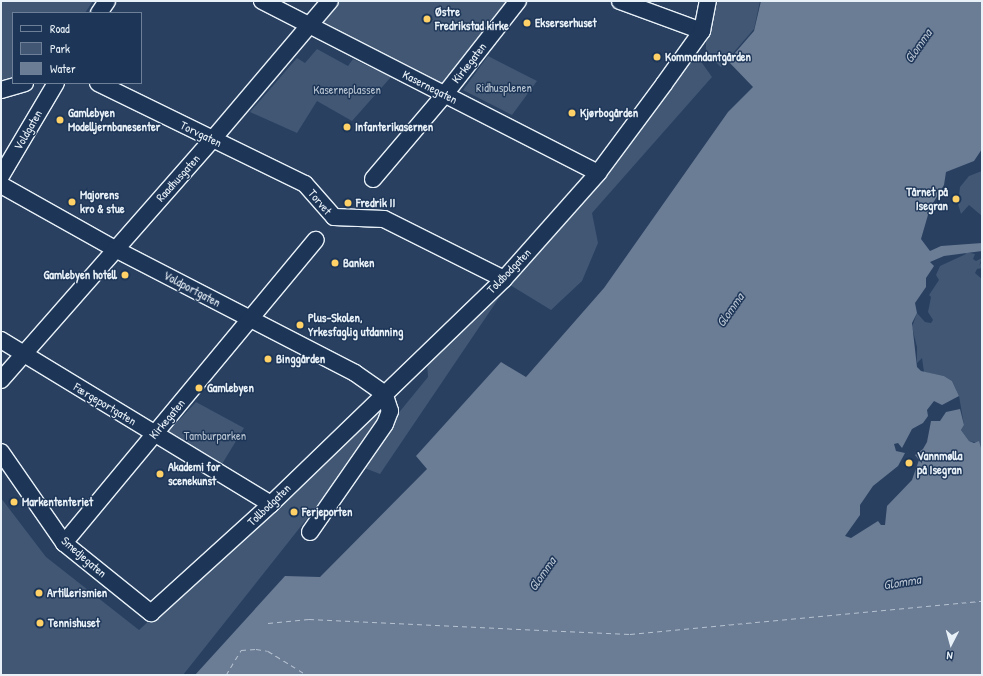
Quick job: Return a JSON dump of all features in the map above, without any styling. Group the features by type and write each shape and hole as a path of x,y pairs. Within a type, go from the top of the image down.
{"street":[{"path":"100,12 107,1"},
{"name":"Kasernegaten","path":"262,1 598,173"},
{"name":"Raadhusgaten","path":"24,354 212,140 330,1"},
{"name":"Kirkegaten","path":"373,179 445,94 518,1"},
{"path":"620,1 702,31"},
{"name":"Toldbodgaten","path":"384,393 504,279 598,173 702,31 708,1"},
{"path":"1,90 22,84"},
{"name":"Voldgaten","path":"1,176 55,84"},
{"name":"Torvgaten","path":"100,84 212,140 306,184"},
{"name":"Torvet","path":"306,184 334,218 384,219 504,279"},
{"name":"Voldportgaten","path":"1,185 115,249 355,372 384,393"},
{"name":"Kirkegaten","path":"64,543 316,240"},
{"name":"Færgeportgaten","path":"1,340 271,504"},
{"path":"1,380 24,354"},
{"path":"310,532 385,424 390,411 384,393"},
{"name":"Tollbodgaten","path":"151,613 271,504 384,393"},
{"name":"Smedjegaten","path":"1,452 64,543 151,613"}],"green space":[{"path":"1,1 93,1 86,12 12,12 12,84 1,89"},
{"path":"334,1 514,1 444,90 316,24"},
{"path":"718,1 760,1 754,29 721,67 712,59 706,49 706,36"},
{"name":"Kaserneplassen","path":"317,49 348,66 353,59 391,77 352,121 317,101 297,133 250,112 297,58 305,63"},
{"path":"695,53 712,77 592,213 598,243 582,281 551,310 505,282"},
{"name":"Ridhusplenen","path":"488,56 537,81 512,115 463,90"},
{"path":"982,171 982,216 969,205 961,214 958,204 960,187 969,176"},
{"path":"965,252 975,254 973,259 976,261 982,258 979,266 982,261 982,268 977,269 975,273 982,279 982,451 979,443 969,441 961,430 964,425 959,396 952,381 944,376 924,372 922,358 917,363 917,347 912,327 917,313 925,322 931,323 933,320 928,312 931,297 929,295 939,280 936,275 940,266 966,254"},
{"path":"507,286 380,474 362,467 392,421 428,377 427,361"},
{"name":"Tamburparken","path":"196,402 244,428 222,464 168,432"},
{"path":"379,409 378,429 183,675 1,675 1,498 46,557 139,630"}],"water":[{"name":"Glomma","path":"761,1 982,1 982,149 974,161 946,172 944,185 930,208 921,239 930,251 941,246 982,243 982,251 944,256 930,262 934,266 926,278 926,287 915,303 917,313 912,323 917,367 921,371 944,376 952,381 959,396 942,405 934,401 927,410 928,416 923,423 912,429 902,448 898,443 894,444 896,451 905,453 898,466 873,486 860,505 860,515 845,536 851,538 878,521 881,525 885,525 887,506 912,480 919,460 915,455 923,449 927,442 931,421 940,421 946,412 960,409 964,425 961,430 969,441 974,443 979,441 982,451 982,675 195,675 285,576 320,577 427,469 416,456 501,362 526,377 604,288 728,112 753,87 728,61 754,31"}],"ferry route":[{"path":"268,623 309,619 630,634 982,601"},
{"path":"226,675 241,650 256,649 268,651 307,675"}],"place":[{"name":"Østre Fredrikstad kirke","path":"427,19"},
{"name":"Ekserserhuset","path":"527,23"},
{"name":"Kommandantgården","path":"657,57"},
{"name":"Kjørbogården","path":"572,113"},
{"name":"Gamlebyen Modelljernbanesenter","path":"60,120"},
{"name":"Infanterikasernen","path":"347,127"},
{"name":"Tårnet på Isegran","path":"956,199"},
{"name":"Majorens kro & stue","path":"72,202"},
{"name":"Fredrik II","path":"348,203"},
{"name":"Banken","path":"335,263"},
{"name":"Gamlebyen hotell","path":"125,275"},
{"name":"Plus-Skolen, Yrkesfaglig utdanning","path":"300,325"},
{"name":"Binggården","path":"268,359"},
{"name":"Gamlebyen","path":"199,388"},
{"name":"Vannmølla på Isegran","path":"909,463"},
{"name":"Akademi for scenekunst","path":"160,474"},
{"name":"Markententeriet","path":"14,502"},
{"name":"Ferjeporten","path":"294,512"},
{"name":"Artillerismien","path":"39,593"},
{"name":"Tennishuset","path":"40,623"}]}
